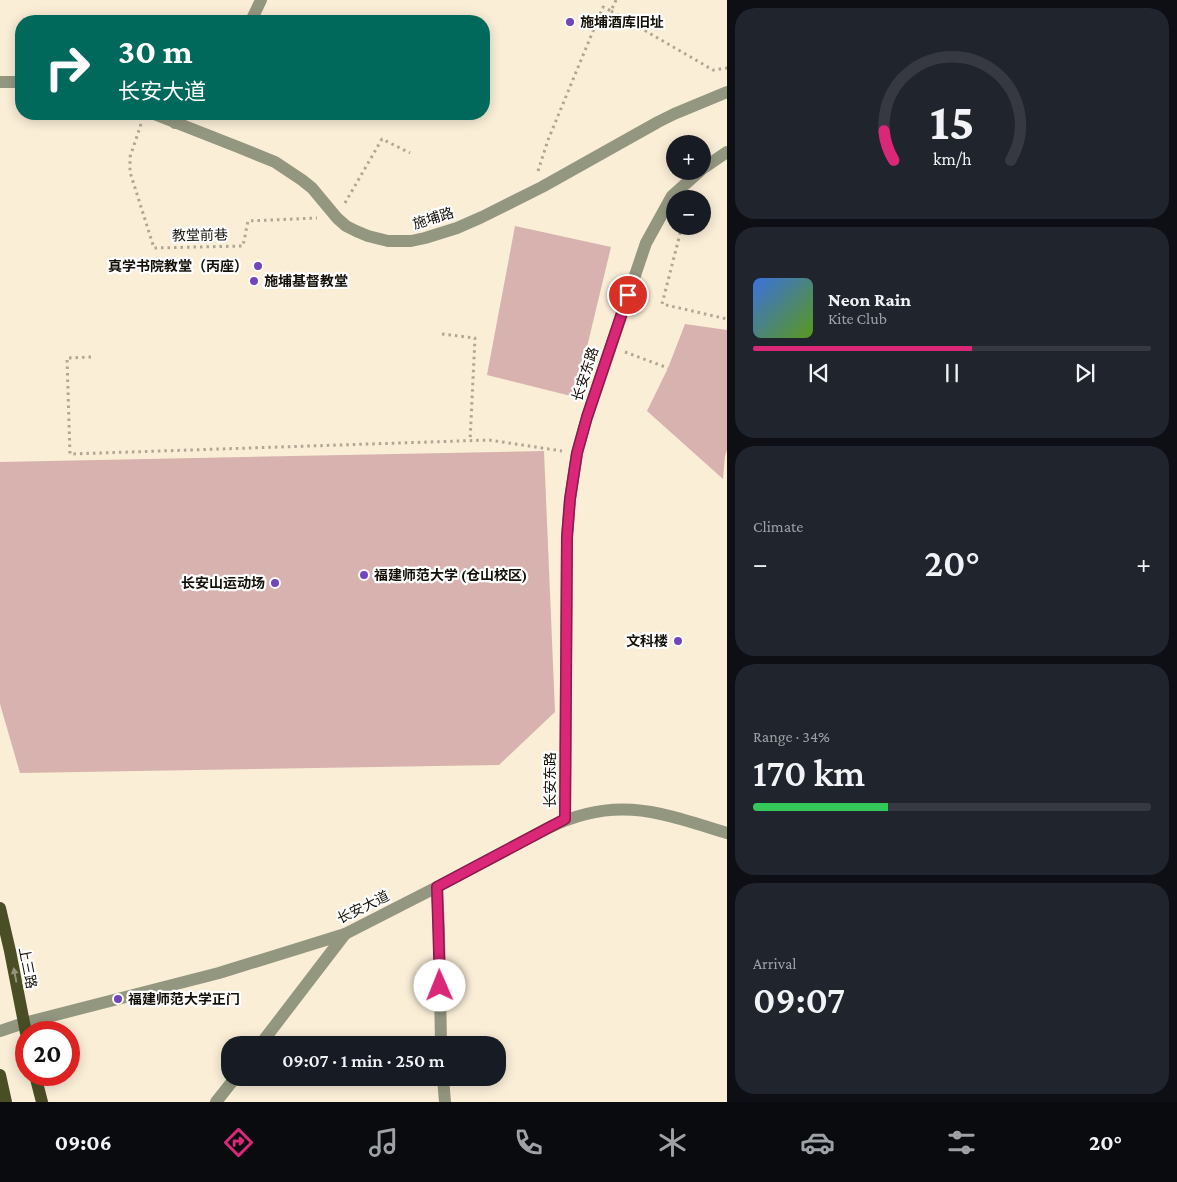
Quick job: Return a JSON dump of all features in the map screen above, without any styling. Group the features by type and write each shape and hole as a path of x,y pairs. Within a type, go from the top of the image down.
{"main road":[{"name":"上三路","path":"0,908 24,1021"},
{"path":"0,1075 6,1102"},
{"path":"38,1086 42,1102"}],"street":[{"path":"254,15 261,0"},
{"path":"0,82 15,82"},
{"name":"施埔路","path":"184,120 275,162 312,188 346,226 368,236 388,240 411,241 458,228 482,217 658,122 727,92"},
{"name":"长安东路","path":"711,163 727,152"},
{"name":"长安东路","path":"565,819 567,537 570,499 577,453 610,347 646,243 672,196 690,180"},
{"name":"长安大道","path":"50,1021 219,973 345,934 565,819 617,808 638,809 659,812 727,833"},
{"path":"437,887 442,1036"},
{"path":"267,1036 345,934"},
{"name":"长安大道","path":"0,1031 15,1029"},
{"path":"216,1102 229,1086"},
{"path":"444,1086 445,1102"}],"path":[{"path":"611,11 616,0"},
{"path":"531,192 548,140 603,7 713,70 727,68"},
{"name":"教堂前巷","path":"142,122 130,157 130,172 154,248 243,246 248,221 337,218"},
{"path":"337,218 382,139 410,153"},
{"path":"680,235 662,304 727,319"},
{"path":"442,334 475,338 470,441"},
{"path":"610,347 668,368"},
{"path":"91,357 66,358 70,454 489,440 577,453"}],"shaded area":[{"path":"515,226 611,247 575,397 487,375"},
{"path":"685,324 727,330 727,450 723,479 647,411 668,368"},
{"name":"长安山运动场","path":"544,451 555,712 499,765 20,773 0,704 0,462"}],"place":[{"name":"施埔酒库旧址","path":"570,22"},
{"name":"真学书院教堂（丙座）","path":"258,266"},
{"name":"施埔基督教堂","path":"254,281"},
{"name":"福建师范大学 (仓山校区)","path":"364,575"},
{"name":"长安山运动场","path":"275,583"},
{"name":"文科楼","path":"678,641"},
{"name":"福建师范大学正门","path":"118,999"}],"route":[{"path":"440,986 437,887 565,819 566,590 570,499 577,453 587,417 628,295"}]}
